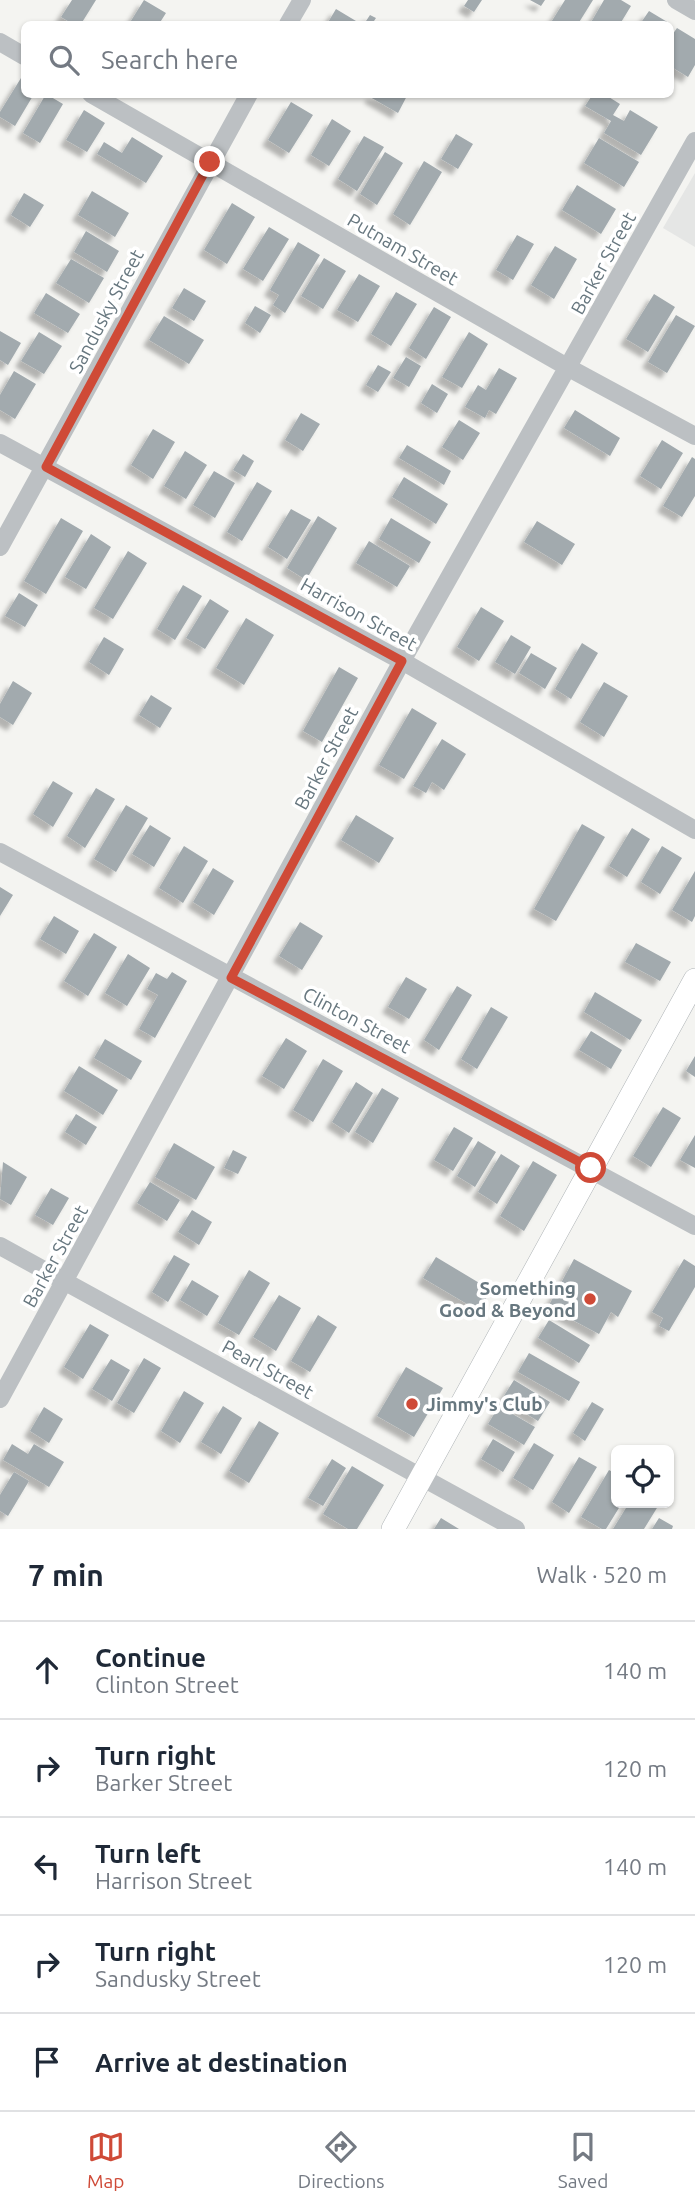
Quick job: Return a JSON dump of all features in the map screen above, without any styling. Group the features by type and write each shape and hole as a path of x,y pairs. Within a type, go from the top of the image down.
{"main road":[{"path":"393,1529 695,980"}],"street":[{"path":"290,21 302,0"},
{"path":"676,0 695,11"},
{"path":"0,42 21,54"},
{"name":"Putnam Street","path":"98,98 569,368 695,436"},
{"name":"Sandusky Street","path":"0,547 246,98"},
{"name":"Barker Street","path":"0,1399 402,661 695,141"},
{"name":"Harrison Street","path":"0,443 402,661 695,830"},
{"name":"Clinton Street","path":"0,852 695,1226"},
{"name":"Pearl Street","path":"0,1245 516,1529"}],"shaded area":[{"path":"695,173 695,247 663,228"}],"building":[{"path":"72,0 96,0 83,21 68,21 61,17"},
{"path":"144,0 166,13 161,21 131,21"},
{"path":"468,0 482,0 474,12 464,6"},
{"path":"530,0 545,0 541,6"},
{"path":"565,0 593,0 580,21 552,21"},
{"path":"604,0 621,0 631,6 622,21 592,21"},
{"path":"336,9 356,21 329,21"},
{"path":"649,11 666,21 642,21"},
{"path":"370,15 376,18 374,21 366,21"},
{"path":"677,28 695,39 695,65 688,77 674,68 674,32"},
{"path":"21,78 21,98 32,98 15,126 0,117 0,112"},
{"path":"44,98 53,98 63,104 40,143 23,133"},
{"path":"372,98 406,98 398,113"},
{"path":"590,98 610,98 620,104 613,115 624,121 630,110 658,127 641,155 604,133 611,121 585,106"},
{"path":"291,102 313,115 289,153 268,140"},
{"path":"84,110 105,123 87,152 66,140"},
{"path":"332,119 351,131 329,166 311,155"},
{"path":"456,134 473,144 458,169 441,159"},
{"path":"364,136 384,147 357,191 338,179"},
{"path":"132,137 163,156 146,183 97,154 104,142 122,153"},
{"path":"599,138 639,162 624,187 584,163"},
{"path":"385,152 403,163 377,205 360,194"},
{"path":"424,161 442,172 410,225 393,214"},
{"path":"577,185 616,209 601,234 562,210"},
{"path":"92,191 129,213 115,237 78,215"},
{"path":"24,193 44,205 30,227 11,215"},
{"path":"232,203 255,217 227,264 204,250"},
{"path":"269,227 289,239 263,281 243,269"},
{"path":"86,231 119,251 107,272 74,252"},
{"path":"517,235 534,244 513,280 496,270"},
{"path":"298,242 320,255 285,313 273,305 279,295 270,290"},
{"path":"555,246 577,259 554,299 531,285"},
{"path":"324,258 346,271 323,309 301,296"},
{"path":"71,259 104,278 89,303 56,283"},
{"path":"359,274 380,286 358,322 337,310"},
{"path":"184,288 206,301 194,321 172,308"},
{"path":"396,292 417,304 391,346 371,334"},
{"path":"46,293 80,314 68,333 34,313"},
{"path":"654,294 675,307 648,352 626,339"},
{"path":"255,306 271,315 260,333 245,323"},
{"path":"434,307 451,317 426,359 409,348"},
{"path":"676,315 695,326 667,373 648,362"},
{"path":"164,316 204,340 189,364 149,340"},
{"path":"0,331 21,343 8,365 0,360"},
{"path":"39,332 62,346 44,374 21,361"},
{"path":"469,332 488,344 462,388 442,377"},
{"path":"406,357 421,366 409,387 393,378"},
{"path":"378,365 391,372 378,392 366,385"},
{"path":"499,368 517,378 496,414 489,410 485,418 465,407 478,385 486,390"},
{"path":"14,371 36,384 15,419 0,410 0,395"},
{"path":"432,384 448,394 437,413 421,403"},
{"path":"575,410 620,438 610,456 564,428"},
{"path":"301,413 320,424 303,451 285,440"},
{"path":"459,420 480,433 463,460 442,447"},
{"path":"153,429 175,442 153,479 131,465"},
{"path":"662,440 683,453 661,489 640,476"},
{"path":"407,445 451,471 444,485 399,458"},
{"path":"185,451 207,465 186,499 164,486"},
{"path":"243,454 254,461 245,477 233,470"},
{"path":"692,457 695,459 695,496 682,517 663,506"},
{"path":"214,471 235,483 215,518 193,505"},
{"path":"404,477 448,504 436,524 392,497"},
{"path":"257,482 272,491 242,541 227,532"},
{"path":"291,509 311,520 287,559 268,547"},
{"path":"318,516 337,528 306,580 287,568"},
{"path":"61,518 83,531 46,594 24,581"},
{"path":"391,518 431,542 419,563 379,539"},
{"path":"537,521 575,544 562,565 524,542"},
{"path":"91,534 111,547 86,589 65,577"},
{"path":"369,541 410,566 397,587 356,563"},
{"path":"128,551 147,563 113,619 94,608"},
{"path":"183,585 202,596 175,640 157,629"},
{"path":"19,593 38,605 25,627 5,616"},
{"path":"210,599 229,611 205,649 186,638"},
{"path":"481,607 504,621 479,661 457,647"},
{"path":"246,618 274,635 244,685 216,668"},
{"path":"511,635 531,647 515,674 495,662"},
{"path":"104,637 124,649 109,675 89,662"},
{"path":"582,643 598,653 571,699 555,689"},
{"path":"531,653 557,668 545,689 519,673"},
{"path":"339,667 358,678 322,742 303,731"},
{"path":"13,681 32,693 13,725 0,717 0,704"},
{"path":"604,682 628,696 604,737 580,722"},
{"path":"151,695 172,708 160,728 139,715"},
{"path":"412,708 437,723 404,779 379,765"},
{"path":"442,739 466,754 444,790 432,782 426,793 413,786"},
{"path":"53,781 73,793 53,827 33,814"},
{"path":"96,788 115,799 85,848 67,836"},
{"path":"126,805 148,818 116,872 94,859"},
{"path":"356,815 394,838 379,863 341,840"},
{"path":"582,824 605,837 556,921 534,909"},
{"path":"150,825 171,838 154,867 132,854"},
{"path":"632,828 650,839 627,877 609,866"},
{"path":"184,846 208,861 183,903 159,888"},
{"path":"662,846 682,858 660,894 641,882"},
{"path":"213,868 234,881 214,915 193,902"},
{"path":"695,871 695,916 692,922 672,910"},
{"path":"0,887 13,895 0,916"},
{"path":"54,916 79,931 66,954 40,939"},
{"path":"300,922 323,936 302,970 279,956"},
{"path":"94,933 117,947 88,996 64,981"},
{"path":"636,943 671,962 660,981 625,962"},
{"path":"128,954 150,968 127,1006 105,993"},
{"path":"172,972 187,981 155,1038 139,1029 158,995 147,989 156,973 167,979"},
{"path":"406,977 427,989 409,1019 388,1007"},
{"path":"457,986 472,995 439,1050 424,1040"},
{"path":"595,992 642,1020 630,1040 584,1012"},
{"path":"491,1007 508,1017 477,1069 461,1059"},
{"path":"591,1031 622,1050 611,1069 579,1050"},
{"path":"286,1038 307,1051 284,1089 262,1076"},
{"path":"105,1039 142,1061 131,1080 94,1058"},
{"path":"695,1056 695,1077 686,1071"},
{"path":"323,1059 343,1071 313,1122 293,1110"},
{"path":"79,1066 118,1090 103,1115 64,1091"},
{"path":"356,1082 373,1093 349,1133 332,1122"},
{"path":"382,1088 399,1098 373,1143 355,1132"},
{"path":"663,1107 681,1118 651,1167 633,1156"},
{"path":"76,1114 97,1127 86,1145 65,1132"},
{"path":"454,1127 473,1138 453,1171 434,1160"},
{"path":"695,1135 695,1168 680,1160"},
{"path":"478,1141 496,1152 475,1187 457,1176"},
{"path":"174,1143 215,1167 196,1200 155,1177"},
{"path":"233,1150 247,1157 238,1174 224,1168"},
{"path":"501,1154 520,1166 497,1204 478,1192"},
{"path":"533,1161 557,1175 524,1231 500,1216"},
{"path":"3,1162 27,1177 11,1205 0,1199"},
{"path":"150,1182 180,1200 167,1221 137,1203"},
{"path":"51,1188 69,1198 53,1225 35,1215"},
{"path":"192,1210 212,1222 199,1245 178,1232"},
{"path":"174,1255 190,1264 168,1302 152,1292"},
{"path":"436,1257 491,1290 479,1311 423,1278"},
{"name":"Something Good & Beyond","path":"574,1259 632,1291 618,1317 611,1312 599,1334 548,1307"},
{"path":"684,1259 695,1266 695,1287 669,1331 659,1326 663,1318 652,1312"},
{"path":"249,1270 270,1283 239,1335 218,1323"},
{"path":"192,1280 219,1296 207,1316 180,1300"},
{"path":"279,1295 301,1308 276,1351 253,1337"},
{"path":"318,1315 337,1327 310,1372 291,1361"},
{"path":"549,1320 590,1345 579,1363 538,1338"},
{"path":"90,1324 109,1335 83,1379 64,1367"},
{"path":"529,1353 580,1382 569,1401 518,1372"},
{"path":"144,1358 161,1368 134,1413 117,1403"},
{"path":"111,1359 130,1370 112,1401 92,1389"},
{"path":"406,1367 443,1388 414,1437 377,1416"},
{"path":"514,1380 550,1402 538,1421 502,1399"},
{"path":"184,1391 204,1403 180,1443 161,1431"},
{"path":"592,1402 604,1409 585,1441 573,1433"},
{"path":"223,1406 242,1418 221,1454 201,1442"},
{"path":"499,1406 535,1427 524,1445 488,1424"},
{"path":"44,1407 63,1419 49,1443 30,1431"},
{"path":"259,1421 279,1433 249,1483 229,1471"},
{"path":"493,1439 515,1452 503,1472 481,1459"},
{"path":"534,1443 554,1455 533,1490 513,1478"},
{"path":"12,1444 28,1454 34,1444 64,1462 49,1487 3,1460"},
{"path":"579,1457 597,1467 569,1513 552,1502"},
{"path":"332,1459 346,1468 323,1506 308,1498"},
{"path":"352,1466 384,1485 357,1529 348,1529 323,1514"},
{"path":"609,1470 611,1471 611,1508 619,1508 606,1529 581,1517"},
{"path":"14,1472 29,1481 8,1516 0,1511 0,1495"},
{"path":"626,1508 657,1508 644,1529 613,1529"},
{"path":"441,1518 459,1529 434,1529"},
{"path":"659,1518 673,1526 672,1529 652,1529"}],"place":[{"name":"Something Good & Beyond","path":"590,1299"},
{"name":"Jimmy's Club","path":"412,1404"}],"route":[{"path":"210,162 46,467 402,661 231,978 591,1168"}]}
